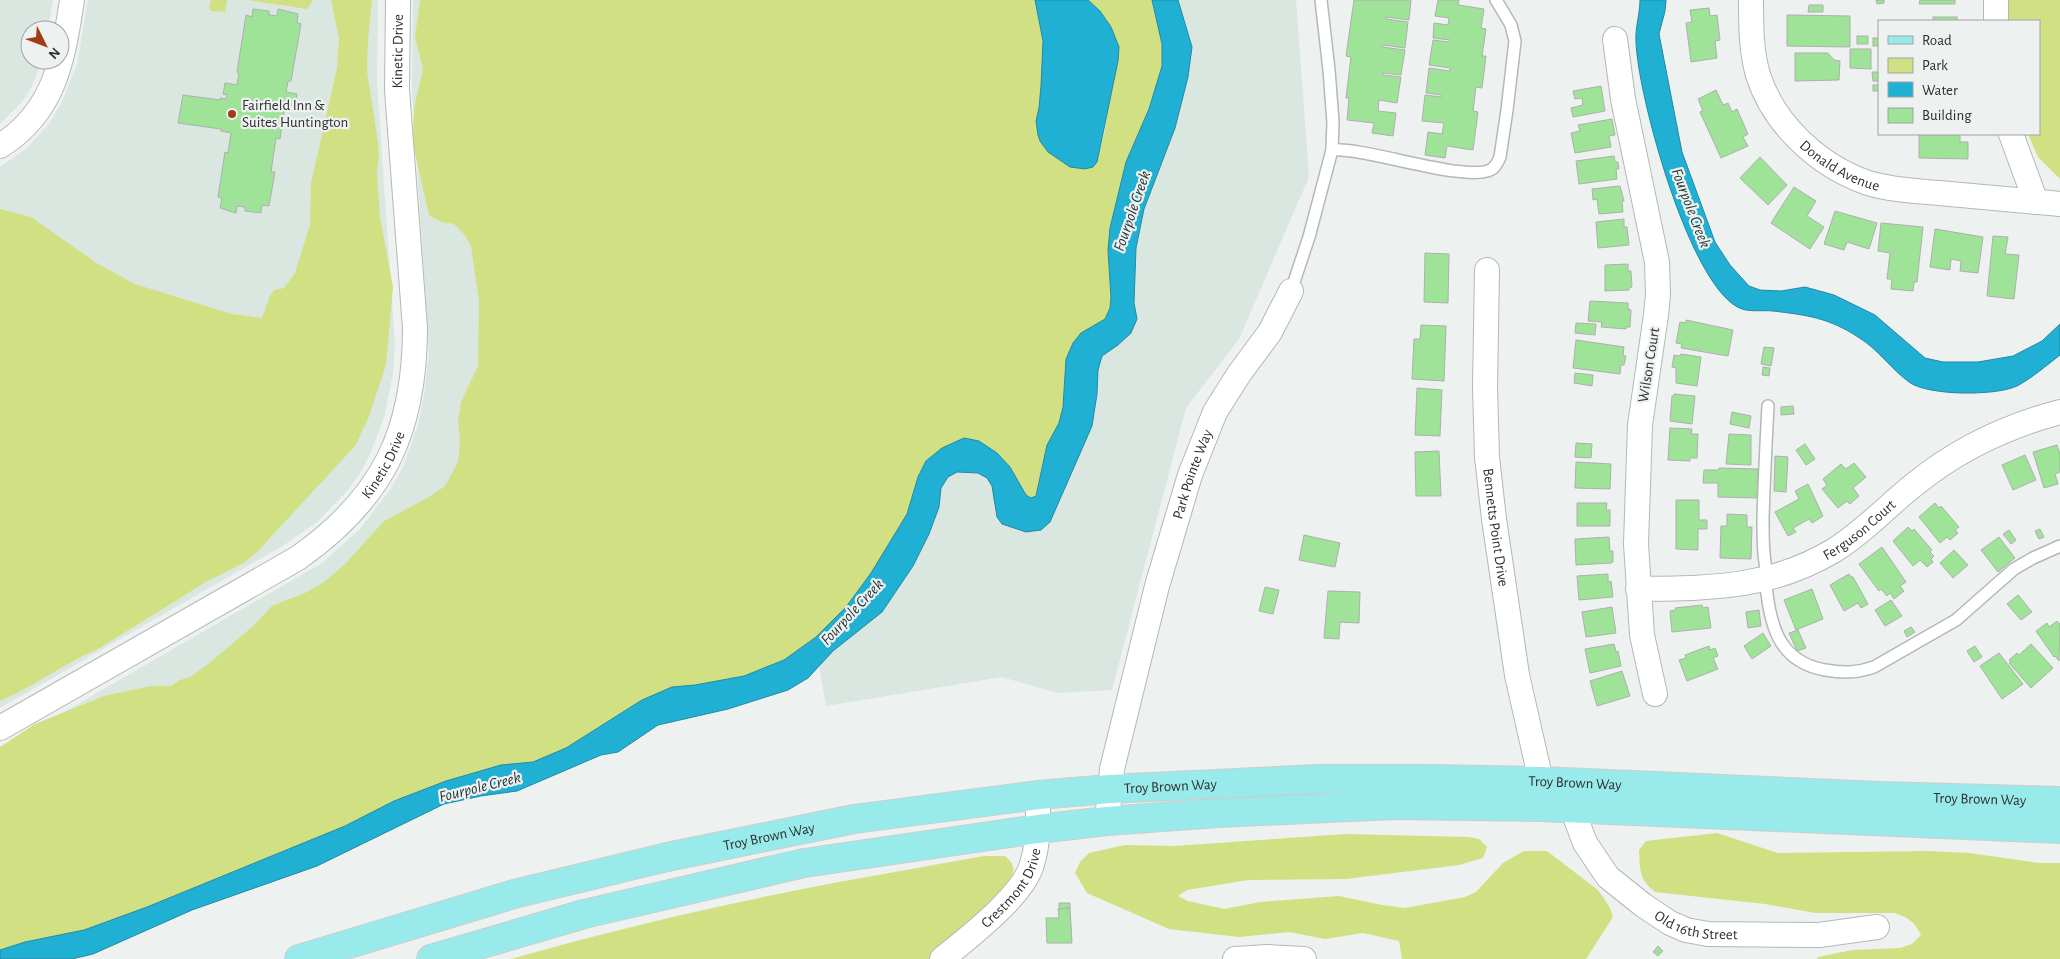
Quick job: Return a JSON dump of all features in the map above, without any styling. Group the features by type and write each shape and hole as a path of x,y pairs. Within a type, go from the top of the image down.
{"main road":[{"name":"Troy Brown Way","path":"299,959 514,894 667,857 854,819 1038,795 1109,789 1317,779 1541,781 1869,796 2060,801"},
{"name":"Troy Brown Way","path":"431,959 584,914 804,863 1038,829 1108,821 1218,813 1394,806 1572,808 2060,829"}],"street":[{"path":"0,146 27,124 43,104 55,82 63,58 72,0"},
{"name":"Kinetic Drive","path":"0,728 298,558 348,518 382,472 404,423 414,361 414,328 397,90 398,0"},
{"name":"Donald Avenue","path":"1751,0 1753,50 1759,76 1769,100 1800,141 1822,160 1843,172 1869,183 1896,189 2060,204"},
{"path":"1996,0 1996,20"},
{"name":"Wilson Court","path":"1615,39 1623,99 1655,245 1658,278 1656,316 1640,425 1636,544 1638,589 1645,652 1655,694"},
{"path":"2011,135 2036,202"},
{"name":"Bennetts Point Drive","path":"1487,270 1485,387 1487,457 1515,665 1541,781"},
{"name":"Park Pointe Way","path":"1108,821 1112,769 1157,586 1193,466 1215,412 1239,374 1270,332 1291,291"},
{"name":"Ferguson Court","path":"1638,589 1731,586 1767,578 1808,563 1849,540 1924,476 1963,450 2012,427 2060,412"},
{"name":"Crestmont Drive","path":"942,959 1021,887 1032,866 1038,829 1038,795"},
{"name":"Old 16th Street","path":"1572,808 1585,843 1608,877 1642,905 1670,923 1686,930 1708,934 1819,935 1877,927"},
{"path":"1235,959 1274,957 1304,959"}],"lane":[{"name":"Park Pointe Way","path":"1291,291 1309,237 1332,150 1333,122 1329,70 1320,0"},
{"path":"1332,150 1350,150 1421,166 1470,173 1491,170 1497,164 1500,157 1508,110 1514,41 1511,25 1496,0"},
{"path":"1768,406 1763,515 1765,564 1773,626 1780,641 1801,663 1814,668 1849,673 1861,672 1874,667 1956,620 2014,569 2060,546"}],"shaded area":[{"path":"0,0 53,0 50,20 20,20 20,70 38,70 30,90 21,103 0,124"},
{"path":"88,0 378,0 377,82 395,345 393,373 385,414 371,452 348,490 317,522 284,545 0,708 0,167 26,149 51,121 62,102 77,64"},
{"path":"413,0 1296,0 1309,177 1239,339 1186,408 1112,690 1057,693 1002,677 826,706 817,654 0,749 322,563 360,529 390,490 403,467 418,425 424,396 429,353 412,88"}],"green space":[{"path":"211,0 227,0 225,12 211,11 209,8"},
{"path":"248,0 313,0 307,9"},
{"path":"331,0 372,0 367,71 378,143 377,172 380,217 393,287 386,365 368,419 355,446 256,553 245,562 206,582 98,649 0,701 0,209 31,217 98,264 135,284 232,314 262,318 274,290 284,288 295,273 310,225 311,183 337,68 339,39"},
{"path":"420,0 1035,0 1043,59 1042,91 1036,121 1060,159 1070,167 1093,167 1097,162 1105,130 1110,95 1100,11 1088,0 1152,0 1162,44 1162,66 1149,109 1126,163 1110,228 1108,250 1110,308 1105,319 1081,333 1066,359 1063,407 1059,423 1047,445 1036,496 1031,498 1026,495 1010,467 997,453 979,441 964,438 942,448 918,477 907,514 871,573 846,607 816,637 784,660 744,676 672,687 642,700 566,748 533,763 501,765 446,781 394,801 345,826 147,907 84,930 25,942 0,950 0,747 35,724 104,696 151,686 171,686 180,680 190,677 252,627 272,606 307,592 324,582 345,564 384,521 429,497 445,486 458,462 460,442 458,421 461,402 478,366 479,301 471,246 464,234 454,224 441,222 429,215 414,149 414,108 423,69 415,37"},
{"path":"2007,0 2060,0 2060,179 2038,157 2028,135 2040,135 2040,20 2007,20"},
{"path":"1717,833 1778,853 1928,851 1969,853 2039,863 2060,863 2060,959 1817,959 1818,957 1852,950 1900,948 1912,944 1921,935 1910,921 1894,913 1815,913 1765,904 1655,892 1646,883 1641,874 1639,850 1646,841"},
{"path":"1346,834 1468,837 1479,839 1487,847 1483,858 1459,865 1346,879 1248,880 1187,890 1178,896 1188,901 1224,909 1260,902 1339,896 1405,908 1465,897 1476,892 1503,863 1524,851 1547,851 1598,890 1609,906 1613,917 1586,959 1402,959 1399,941 1363,933 1325,939 1289,932 1239,937 1169,929 1087,893 1075,873 1080,862 1089,853 1125,845 1174,846"},
{"path":"984,856 1005,856 1009,860 1013,865 1013,873 1009,882 989,905 930,959 511,959 715,907"}],"water":[{"path":"1035,0 1088,0 1100,11 1111,27 1119,47 1118,61 1097,162 1093,167 1085,169 1070,167 1048,152 1040,141 1036,121 1041,86 1043,41"},
{"name":"Fourpole Creek","path":"1152,0 1178,0 1192,47 1188,77 1175,128 1144,209 1136,248 1134,303 1137,319 1131,333 1102,356 1098,370 1097,394 1092,426 1050,522 1041,530 1026,532 1002,524 997,517 992,486 987,478 978,473 957,472 948,477 941,488 939,507 929,534 913,566 882,612 833,651 808,678 788,690 728,709 658,725 618,752 601,755 517,791 444,804 317,866 192,910 93,954 72,959 0,959 0,950 25,942 84,930 147,907 345,826 394,801 446,781 501,765 533,762 566,748 642,700 672,687 744,676 784,660 816,637 846,607 871,573 907,514 918,477 926,461 942,448 964,438 979,441 997,453 1010,467 1026,495 1031,498 1036,496 1047,445 1059,423 1063,407 1066,359 1073,343 1081,333 1105,319 1110,308 1108,250 1110,228 1126,162 1149,109 1162,66 1162,44"},
{"name":"Fourpole Creek","path":"1640,0 1666,0 1659,34 1682,152 1715,242 1730,265 1749,286 1760,290 1781,291 1805,287 1834,295 1875,315 1925,358 1943,362 1978,362 2013,356 2042,341 2060,324 2060,355 2028,379 2017,386 2007,389 1979,393 1931,390 1918,387 1909,382 1865,342 1837,325 1797,314 1742,309 1723,295 1704,267 1686,231 1657,145 1639,67 1636,36"}],"building":[{"path":"1354,0 1411,0 1409,20 1386,17 1386,19 1408,22 1405,48 1383,45 1382,47 1405,50 1401,75 1383,73 1383,75 1401,77 1397,103 1379,100 1378,111 1396,113 1393,136 1372,133 1374,123 1347,120 1349,98 1346,98 1351,57 1346,56"},
{"path":"1438,0 1459,0 1458,5 1484,9 1481,28 1486,29 1482,56 1486,56 1482,88 1476,87 1473,111 1478,112 1473,150 1447,146 1445,158 1425,155 1428,132 1442,134 1444,123 1422,121 1425,95 1441,97 1441,95 1426,93 1429,68 1450,71 1450,68 1429,65 1433,40 1449,42 1450,40 1433,38 1434,23 1448,25 1449,18 1435,16"},
{"path":"1876,0 1884,0 1884,3 1877,4"},
{"path":"1920,0 1955,0 1955,4 1919,4"},
{"path":"1809,5 1823,5 1823,12 1808,12"},
{"path":"1709,8 1710,16 1717,15 1720,40 1715,41 1717,58 1691,62 1686,23 1692,22 1690,10"},
{"name":"Fairfield Inn & Suites Huntington","path":"253,9 269,11 269,15 277,16 278,9 298,14 297,23 301,24 291,81 288,81 286,92 297,94 295,106 285,105 280,139 276,138 271,172 275,172 269,206 262,205 261,213 245,211 245,207 237,206 236,213 220,208 222,198 218,197 225,152 228,153 231,133 221,131 221,129 178,123 183,95 220,100 220,98 226,99 227,95 223,94 225,83 237,85 239,73 237,72 246,15 252,17"},
{"path":"1787,15 1850,16 1850,47 1787,46"},
{"path":"1933,17 1957,17 1957,20 1933,20"},
{"path":"1857,36 1868,36 1868,44 1857,44"},
{"path":"1873,38 1878,38 1878,46 1873,46"},
{"path":"1850,49 1871,49 1871,69 1850,68"},
{"path":"1795,53 1828,53 1834,60 1840,61 1839,80 1795,81"},
{"path":"1872,72 1878,72 1878,81 1873,81"},
{"path":"1873,85 1878,85 1878,91 1873,91"},
{"path":"1601,86 1605,111 1573,117 1571,108 1583,105 1582,98 1575,99 1573,91"},
{"path":"1716,90 1723,105 1728,103 1732,112 1737,109 1748,134 1743,137 1748,146 1721,158 1700,112 1703,111 1698,99"},
{"path":"1612,119 1615,135 1609,136 1611,147 1575,153 1571,133 1580,131 1578,125"},
{"path":"1919,135 1960,135 1960,142 1968,142 1968,159 1919,158"},
{"path":"1614,156 1615,162 1618,162 1619,169 1616,169 1617,179 1579,184 1576,161"},
{"path":"1760,157 1787,185 1768,205 1740,178"},
{"path":"1620,186 1624,201 1622,201 1623,212 1599,214 1597,199 1593,200 1592,189"},
{"path":"1794,187 1816,201 1807,216 1824,227 1810,249 1771,223"},
{"path":"1835,211 1877,223 1869,249 1847,242 1844,250 1824,244"},
{"path":"1624,219 1624,227 1627,227 1629,245 1598,248 1596,222"},
{"path":"1881,223 1923,227 1917,282 1914,282 1913,291 1891,289 1892,279 1887,279 1890,253 1878,251"},
{"path":"1935,229 1983,237 1978,273 1960,271 1961,261 1951,259 1950,270 1930,267"},
{"path":"1993,236 2008,237 2005,254 2019,255 2014,299 1987,296"},
{"path":"1425,253 1449,254 1448,303 1424,302"},
{"path":"1628,264 1628,271 1631,271 1632,287 1629,290 1605,291 1605,265"},
{"path":"1590,301 1628,303 1628,309 1631,310 1630,327 1626,327 1626,329 1601,327 1602,322 1588,321"},
{"path":"1686,320 1733,330 1728,356 1681,348 1682,344 1676,343 1680,322 1686,323"},
{"path":"1576,323 1596,324 1595,335 1575,333"},
{"path":"1421,325 1446,326 1444,381 1412,379 1414,339 1420,339"},
{"path":"1576,340 1624,347 1623,356 1626,356 1624,365 1621,365 1620,374 1573,368"},
{"path":"1764,347 1774,348 1771,366 1761,364"},
{"path":"1681,354 1701,357 1697,386 1676,383 1676,368 1672,367 1674,355 1680,356"},
{"path":"1763,367 1770,368 1769,376 1762,375"},
{"path":"1575,373 1593,375 1592,386 1574,383"},
{"path":"1417,388 1442,390 1440,436 1415,435"},
{"path":"1674,394 1695,396 1692,424 1670,421 1672,396"},
{"path":"1793,406 1794,414 1781,415 1781,407"},
{"path":"1732,412 1751,416 1749,428 1730,424"},
{"path":"1670,428 1692,429 1691,434 1698,434 1697,458 1690,458 1690,461 1668,460"},
{"path":"1729,434 1751,435 1751,465 1726,464"},
{"path":"1576,443 1592,444 1591,458 1575,457"},
{"path":"1805,444 1815,459 1806,465 1796,450"},
{"path":"2057,445 2060,454 2060,472 2055,474 2058,484 2044,488 2033,452"},
{"path":"1439,451 1441,496 1416,496 1415,452"},
{"path":"2025,455 2036,480 2013,490 2002,465"},
{"path":"1775,456 1788,457 1786,492 1774,491"},
{"path":"1576,462 1611,464 1610,489 1575,488"},
{"path":"1854,463 1866,477 1853,488 1859,496 1850,504 1847,501 1838,508 1822,489 1827,485 1823,479 1841,464 1846,469"},
{"path":"1719,468 1758,469 1757,498 1718,497 1718,483 1703,483 1704,470 1719,470"},
{"path":"1808,484 1823,516 1812,523 1809,519 1793,528 1796,532 1788,536 1775,512 1799,499 1795,491"},
{"path":"1676,500 1699,500 1699,520 1707,520 1707,529 1698,529 1698,550 1676,549"},
{"path":"1577,503 1607,503 1606,510 1610,510 1610,526 1577,526"},
{"path":"1935,503 1939,508 1941,506 1959,527 1955,530 1958,533 1950,540 1947,537 1940,543 1919,517"},
{"path":"1727,514 1747,515 1747,527 1752,527 1751,559 1720,558 1721,526 1727,526"},
{"path":"1908,527 1912,531 1914,529 1932,550 1930,552 1934,556 1931,559 1933,562 1927,567 1920,560 1913,566 1893,541"},
{"path":"2040,529 2044,537 2039,539 2035,531"},
{"path":"2009,530 2016,540 2011,544 2003,534"},
{"path":"1304,535 1340,543 1335,567 1299,560"},
{"path":"1609,537 1610,551 1613,551 1613,562 1576,565 1575,539"},
{"path":"1999,537 2015,558 1998,572 1981,550"},
{"path":"1882,547 1906,582 1900,586 1904,591 1894,599 1890,593 1887,596 1881,589 1879,591 1859,564"},
{"path":"1954,550 1968,565 1953,578 1940,563"},
{"path":"1608,574 1608,582 1611,581 1613,597 1579,600 1577,576"},
{"path":"1849,574 1853,577 1868,604 1861,608 1858,603 1844,611 1830,585"},
{"path":"1265,587 1279,590 1273,614 1259,611"},
{"path":"1812,589 1823,619 1796,630 1784,600"},
{"path":"1328,591 1360,592 1359,623 1340,622 1339,639 1324,638"},
{"path":"2018,595 2032,612 2021,620 2007,604"},
{"path":"1891,600 1902,616 1885,626 1875,610"},
{"path":"1702,605 1703,608 1708,607 1711,628 1672,632 1670,611 1676,610 1675,608"},
{"path":"1612,607 1616,633 1586,637 1582,612"},
{"path":"1759,610 1761,626 1748,628 1746,612"},
{"path":"2057,621 2060,624 2059,661 2054,657 2036,631 2047,623 2049,627"},
{"path":"1911,627 1915,632 1907,637 1904,631"},
{"path":"1798,630 1806,648 1797,651 1789,633"},
{"path":"1763,633 1771,646 1752,659 1744,646"},
{"path":"1614,644 1616,652 1618,651 1621,666 1590,673 1585,649"},
{"path":"2031,644 2053,668 2031,688 2009,663 2011,662 2009,660 2017,653 2019,655"},
{"path":"1709,646 1710,650 1715,648 1718,656 1713,658 1718,669 1687,681 1679,660 1686,658 1685,655"},
{"path":"1975,646 1982,657 1974,662 1967,651"},
{"path":"1999,653 2023,684 2002,699 1980,666"},
{"path":"1622,671 1630,696 1597,706 1590,681"},
{"path":"1059,903 1070,903 1070,908 1059,909"},
{"path":"1070,908 1072,943 1047,943 1046,918 1059,918 1058,909"},
{"path":"1658,946 1663,951 1658,956 1653,952"}],"place":[{"name":"Fairfield Inn & Suites Huntington","path":"232,114"}]}
